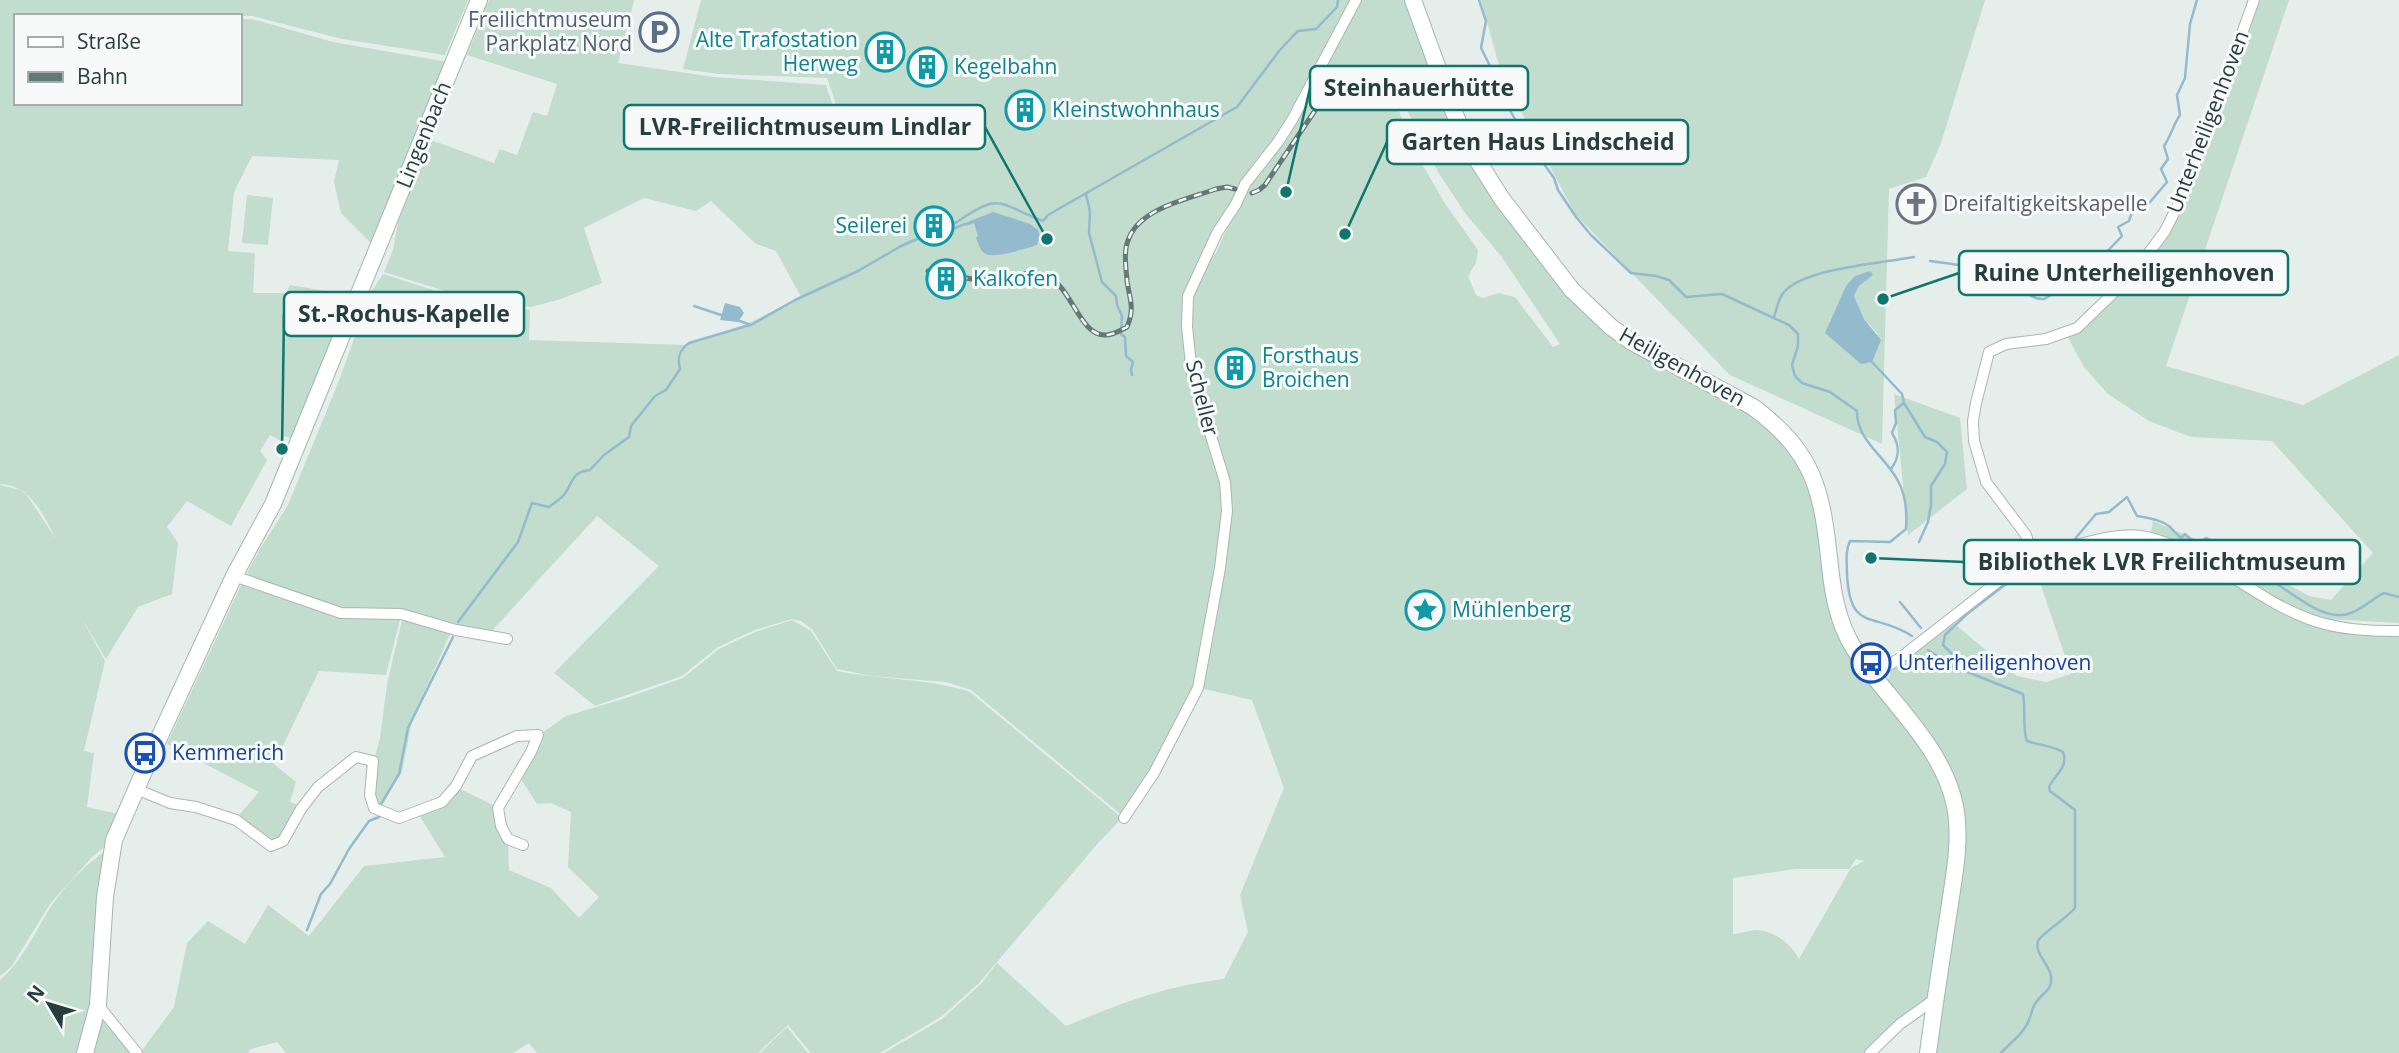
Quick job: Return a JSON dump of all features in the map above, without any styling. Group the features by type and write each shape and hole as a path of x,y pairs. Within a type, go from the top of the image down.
{"main road":[{"name":"Lingenbach","path":"234,576 278,492 479,0"},
{"name":"Heiligenhoven","path":"1413,0 1469,147 1502,199 1572,290 1611,327 1632,342 1753,407 1786,434 1810,469 1818,487 1824,515 1832,586 1840,621 1853,647 1937,760 1948,781 1955,807 1958,839 1928,1053"},
{"path":"85,1053 98,1005 109,861 114,840 234,576"}],"street":[{"name":"Scheller","path":"1124,818 1153,773 1198,688 1220,568 1227,511 1225,482 1192,374 1187,327 1188,296 1217,233 1236,204 1245,184 1292,120 1356,0"},
{"name":"Unterheiligenhoven","path":"2032,555 2026,535 1986,482 1975,441 1973,421 1989,352 2006,344 2046,339 2077,328 2141,264 2165,231 2186,189 2253,0"},
{"path":"1873,675 1900,658 2032,555 2121,536 2145,536 2185,549 2274,603 2309,619 2344,629 2399,631"},
{"path":"234,576 341,613 401,614 456,630 508,639"},
{"path":"136,789 170,803 196,807 236,820 271,846 283,841 301,808 318,787 356,757 373,761 370,796 374,808 399,818 442,802 456,786 472,756 517,736 538,735 498,808 501,826 508,839 523,845"},
{"path":"1870,1053 1900,1024 1936,999"},
{"path":"98,1005 137,1053"}],"green space":[{"path":"0,0 468,0 445,55 342,39 242,14 14,14 14,105 242,105 242,19 252,19 333,42 448,62 373,245 341,213 334,182 339,160 252,156 234,192 228,251 255,253 253,293 286,293 290,285 355,296 297,441 285,436 281,441 270,435 260,451 267,460 231,526 187,501 167,527 178,543 172,594 138,607 106,659 81,617 105,661 84,751 94,753 87,807 122,815 114,839 93,856 50,904 11,967 0,976 0,485 20,490 0,484","holes":["26,494 41,511 56,539"]},
{"path":"489,0 634,0 618,63 714,77 826,85 837,118 840,116 827,78 719,74 683,69 701,0 1351,0 1275,138 1240,184 1197,265 1184,328 1219,474 1223,509 1218,567 1196,687 1124,817 971,690 946,682 871,676 837,669 812,629 801,621 792,619 755,630 718,647 682,676 595,706 554,673 659,566 597,516 489,634 446,622 341,611 244,579 288,505 340,378 371,292 383,274 474,303 530,310 529,340 684,345 747,324 801,297 776,251 756,244 711,201 696,211 644,198 584,228 602,283 531,307 474,300 384,272 393,250 398,222 431,140 494,163 500,149 517,155 533,112 547,116 557,84 467,55"},
{"path":"1361,0 1405,0 1447,113 1566,293 1768,423 1816,488 1834,626 1869,684 1923,745 1947,792 1953,838 1933,998 1869,1053 884,1053 942,1019 981,984 997,963 1066,1026 1144,996 1224,979 1248,932 1240,895 1284,788 1252,700 1200,688 1229,523 1195,375 1192,297 1202,268 1216,253 1239,202","holes":["1383,77 1394,84 1438,172 1465,213 1501,256 1560,344 1553,347 1515,297 1499,293 1483,298 1476,295 1468,276 1476,263 1478,250 1444,202 1418,157","1856,859 1864,861 1851,868 1799,959 1787,943 1770,933 1757,930 1733,934 1733,878 1795,869 1849,869"]},
{"path":"1481,0 1985,0 1941,143 1926,177 1889,189 1882,444 1730,375 1575,214 1501,73","holes":["1873,275 1859,286 1854,296 1864,319 1879,335 1829,322 1837,311 1846,286"]},
{"path":"2256,0 2289,0 2166,366 2303,405 2399,355 2399,623 2328,619 2297,611 2150,537 2153,521 2242,559 2309,596 2331,600 2373,553 2272,441 2191,437 2149,421 2108,394 2084,367 2066,334 2167,234"},
{"path":"247,195 273,198 268,245 242,243"},
{"path":"1894,394 1960,418 1967,489 1908,535"},
{"path":"2124,538 2151,540 2174,548 2326,624 2399,628 2399,1053 1934,1053 1959,809 1886,686 1891,671 1951,621 2017,676 2046,682 2071,674 2032,559"},
{"path":"243,581 324,609 401,616 386,675 319,671 274,764 296,782 290,802 298,805 284,834 270,841 239,815 259,792 167,744"},
{"path":"403,616 451,632 412,720 402,772 378,809 375,807 374,760 380,738 387,684"},
{"path":"792,620 811,631 837,671 938,684 970,692 1122,818 979,983 942,1016 880,1053 811,1053 788,1025 758,1053 537,1053 529,1043 513,1053 286,1053 277,1042 251,1049 248,1053 140,1053 174,1007 187,943 208,921 245,944 268,905 309,936 364,866 445,857 418,813 460,789 497,807 508,841 509,870 551,888 579,918 599,897 568,867 571,812 551,803 537,804 519,776 539,735 566,716 683,678 719,649 755,632"},
{"path":"111,847 100,1012 133,1053 0,1053 0,980 22,955 63,891 86,867"},
{"path":"787,1027 808,1053 760,1053"}],"water":[{"path":"993,212 1030,224 1038,230 1040,236 1037,245 1002,254 984,253 976,238 978,236 974,223 966,226 965,223"},
{"path":"1870,271 1873,275 1859,286 1854,296 1864,319 1881,340 1872,362 1861,364 1825,333 1846,286 1855,276"},
{"path":"725,303 740,307 744,313 738,322 720,320"}],"waterway":[{"path":"737,320 751,325 901,246 957,222 983,206 1000,204 1043,221 1048,215 1237,107 1292,37 1298,31 1316,29 1337,7 1338,0"},
{"path":"1479,0 1486,21 1481,48 1495,76 1496,86 1527,140 1554,178 1558,190 1591,235 1631,273 1669,280 1686,297 1722,294 1789,325 1798,334 1798,346 1792,365 1795,376 1802,383 1830,392 1857,411 1861,431 1866,440 1893,472 1901,486 1906,529 1890,542 1850,541 1847,549 1849,593 1853,605 1866,618 1912,636"},
{"path":"1930,261 1999,274 2038,299 2044,299 2101,268 2097,262 2122,236 2118,227 2129,221 2132,212 2145,208 2167,182 2161,169 2168,159 2164,146 2180,115 2177,95 2185,78 2190,24 2197,0"},
{"path":"1086,194 1090,212 1089,233 1102,282 1116,296 1122,316 1121,334 1125,337 1126,356 1133,362 1132,375"},
{"path":"926,236 928,239 965,224"},
{"path":"1774,317 1784,292 1809,277 1845,268 1914,257"},
{"path":"694,306 721,315"},
{"path":"458,622 518,542 532,503 549,507 565,494 577,475 590,470 604,455 629,437 631,426 655,396 666,390 680,369 679,361 683,348 689,343 750,325"},
{"path":"1872,362 1902,394 1904,403 1895,410 1896,423 1892,433 1898,451 1891,469"},
{"path":"1904,403 1925,437 1937,442 1947,452 1945,464 1931,486 1928,522 1919,542"},
{"path":"2074,540 2096,514 2109,512 2127,497 2137,516 2165,523 2181,538 2185,534 2197,545 2206,538 2228,551 2247,569 2258,568 2263,573 2274,567 2277,584 2322,611 2341,615 2355,611 2384,593 2399,597"},
{"path":"1972,674 1943,645 1945,635 1967,614 2028,567 2067,555"},
{"path":"1900,602 1921,628"},
{"path":"380,806 399,774 408,728 453,637"},
{"path":"1928,650 1952,666 2023,694 2027,741 2063,752 2063,766 2049,787 2050,791 2075,810 2075,908 2038,941 2038,950 2050,972 2050,986 2037,1000 2022,1032 2001,1053"},
{"path":"307,930 321,894 330,884 349,849 369,821 379,817"}],"railway":[{"path":"1344,93 1366,76"},
{"path":"1252,193 1265,185 1316,109 1350,77"},
{"path":"928,271 985,280 1027,273 1047,276 1063,290 1089,328 1097,333 1111,334 1127,327 1131,315 1125,253 1135,228 1144,219 1166,206 1216,189 1235,189"}],"place":[{"name":"Freilichtmuseum Parkplatz Nord","path":"659,32"},
{"name":"Alte Trafostation Herweg","path":"885,52"},
{"name":"Kegelbahn","path":"927,67"},
{"name":"Kleinstwohnhaus","path":"1025,110"},
{"name":"Steinhauerhütte","path":"1286,192"},
{"name":"Dreifaltigkeitskapelle","path":"1916,204"},
{"name":"Seilerei","path":"934,226"},
{"name":"Garten Haus Lindscheid","path":"1345,234"},
{"name":"LVR-Freilichtmuseum Lindlar","path":"1047,239"},
{"name":"Kalkofen","path":"946,279"},
{"name":"Ruine Unterheiligenhoven","path":"1883,299"},
{"name":"Forsthaus Broichen","path":"1235,368"},
{"name":"St.-Rochus-Kapelle","path":"282,449"},
{"name":"Bibliothek LVR Freilichtmuseum","path":"1871,558"},
{"name":"Mühlenberg","path":"1425,610"},
{"name":"Unterheiligenhoven","path":"1871,663"},
{"name":"Kemmerich","path":"145,753"}]}
